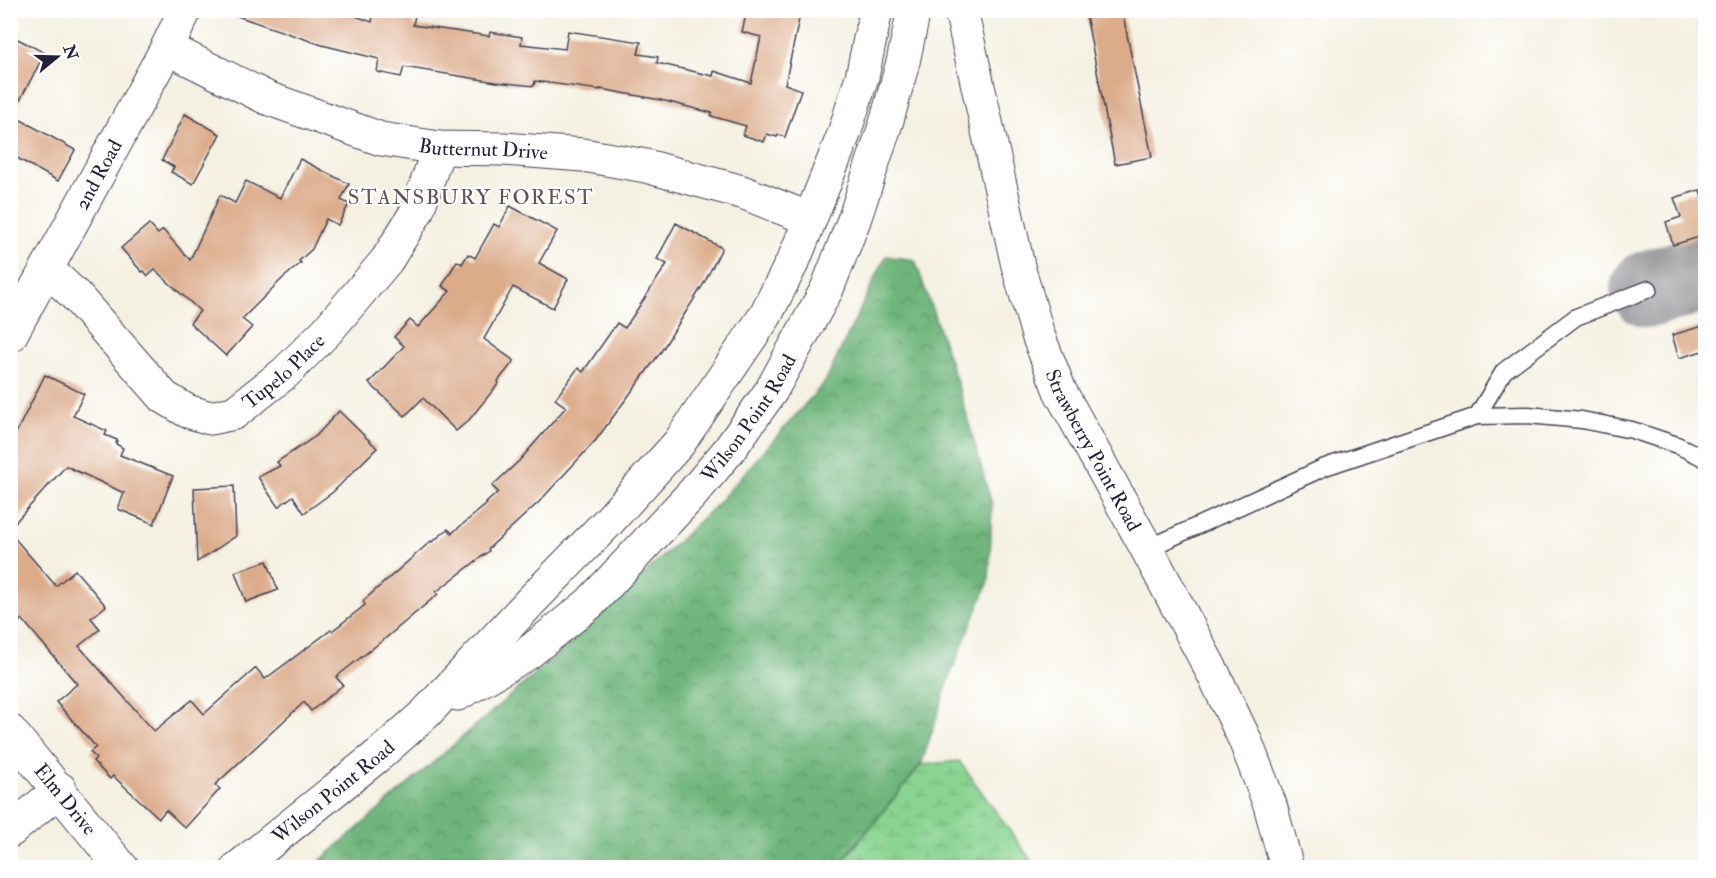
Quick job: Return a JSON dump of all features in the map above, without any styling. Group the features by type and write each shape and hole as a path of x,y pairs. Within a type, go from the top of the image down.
{"street":[{"name":"2nd Road","path":"10,336 166,48 184,10"},
{"name":"Wilson Point Road","path":"238,867 381,753 426,713 607,523 679,443 765,316 795,257 844,134 862,77 876,10"},
{"name":"Wilson Point Road","path":"426,713 528,652 590,603 693,493 735,442 771,391 827,289 854,220 903,62 914,10"},
{"name":"Strawberry Point Road","path":"961,10 1018,266 1038,335 1060,391 1148,549 1245,740 1270,805 1287,867"},
{"name":"Butternut Drive","path":"166,48 267,98 381,140 439,148 504,149 583,155 646,166 742,192 810,219"},
{"name":"Tupelo Place","path":"47,269 75,295 164,397 187,411 210,418 234,413 285,373 326,332 387,260 417,212 439,148"},
{"name":"Elm Drive","path":"10,731 122,867"},
{"path":"10,831 60,789"}],"lane":[{"path":"1477,416 1504,371 1576,317 1649,289"},
{"path":"1148,549 1325,467 1477,416 1528,415 1582,420 1632,430 1677,445 1706,459"}],"green space":[{"path":"886,256 915,260 957,382 992,505 989,581 952,670 921,765 837,867 312,868 589,627 717,504 825,382"},
{"path":"959,761 1036,867 836,867 921,765"}],"building":[{"path":"235,10 339,10 372,22 374,10 394,10 415,15 413,25 489,36 490,32 522,37 521,44 565,49 568,31 641,42 638,54 658,57 657,63 713,76 714,71 751,83 761,37 742,32 747,10 801,10 785,84 801,90 785,137 767,134 764,142 743,135 746,126 711,116 712,113 661,100 535,81 534,86 496,82 404,67 401,77 377,72 379,59 322,45 234,15"},
{"path":"1085,10 1122,10 1152,157 1115,164"},
{"path":"10,35 45,53 12,115 75,150 58,181 10,154"},
{"path":"185,114 220,134 193,184 171,172 174,167 162,160"},
{"path":"300,159 349,184 341,200 349,204 338,225 326,219 312,249 299,261 301,263 242,319 252,327 226,356 190,323 200,311 155,270 148,276 144,271 142,272 121,248 149,224 158,234 163,230 190,260 220,195 235,203 246,181 280,198"},
{"path":"1700,190 1706,208 1706,235 1673,245 1666,222 1681,217 1674,198"},
{"path":"510,206 557,231 539,263 568,279 553,308 513,287 484,339 514,361 469,420 456,431 423,398 405,416 369,383 404,346 394,337 410,320 418,327 450,291 442,286 457,261 462,264 468,254 475,258 494,224 499,227"},
{"path":"676,223 722,248 703,285 660,353 596,440 539,502 488,549 489,551 436,592 438,594 336,677 343,685 311,711 304,702 215,785 220,789 185,828 166,810 159,818 113,776 110,779 93,761 96,758 90,752 96,747 56,702 77,684 22,619 10,629 10,533 56,586 75,570 106,606 91,618 100,629 79,646 154,731 192,700 204,714 256,668 265,679 332,631 365,605 363,601 431,541 448,529 452,533 487,504 498,492 492,486 519,461 566,407 555,399 578,368 583,372 617,323 625,328 667,264 657,259"},
{"path":"1706,325 1706,350 1679,358 1672,335"},
{"path":"45,375 84,394 73,416 107,431 105,435 117,440 116,444 123,448 120,455 173,476 154,524 118,509 124,493 66,466 10,528 10,445"},
{"path":"339,411 377,448 333,492 304,513 293,496 278,507 258,477 280,466 277,462 316,436"},
{"path":"234,486 236,536 197,562 194,488"},
{"path":"267,561 278,590 246,602 235,572"}],"taxiway":[{"path":"1649,289 1706,272"}],"district":[{"name":"STANSBURY FOREST","path":"471,197"}]}
